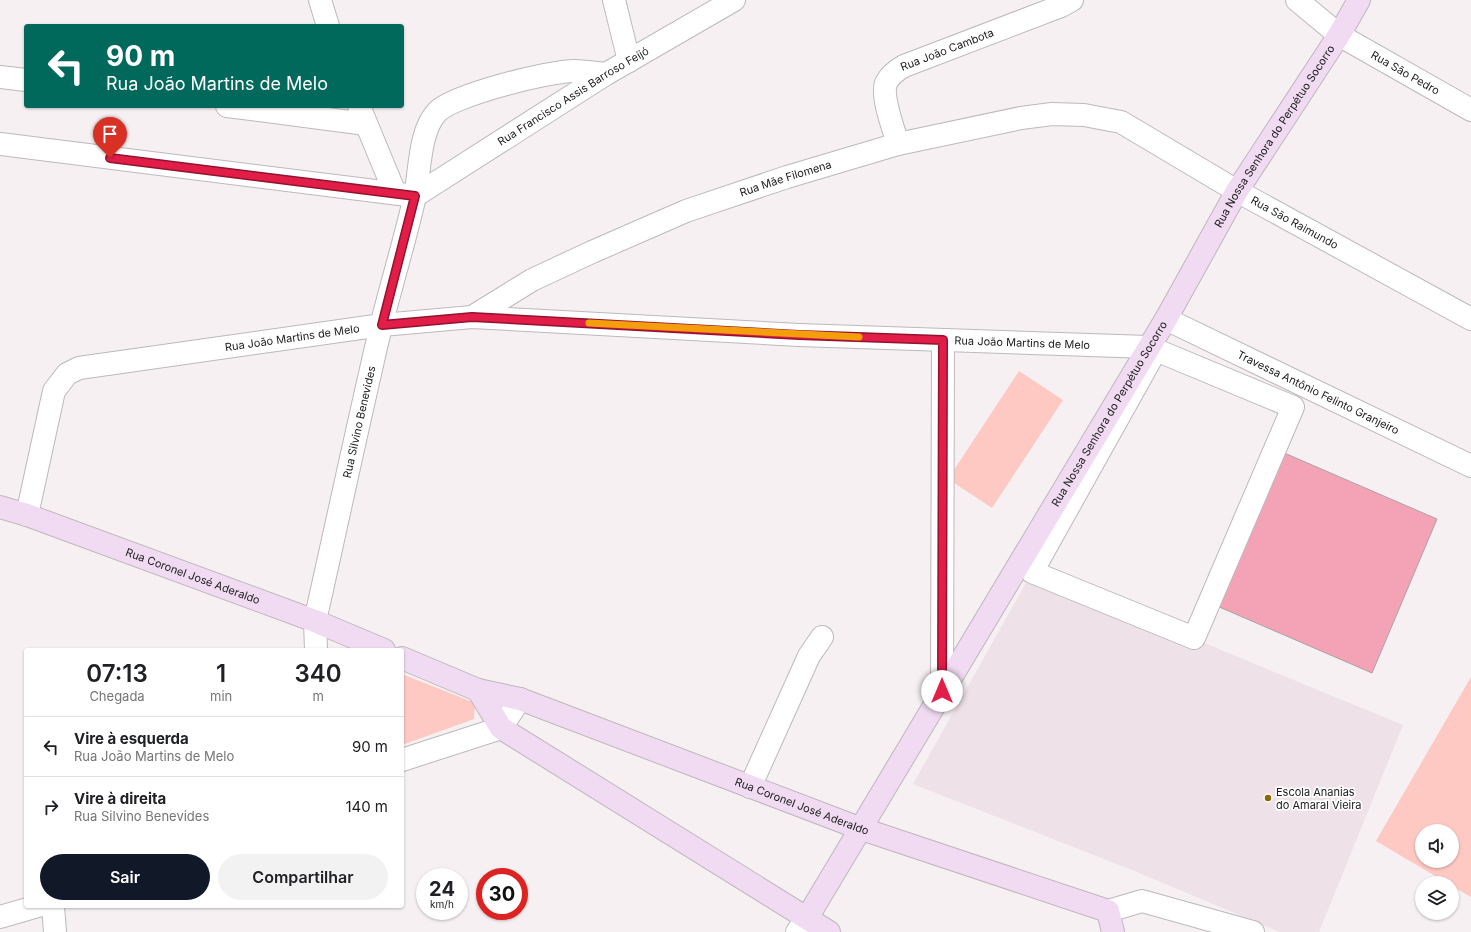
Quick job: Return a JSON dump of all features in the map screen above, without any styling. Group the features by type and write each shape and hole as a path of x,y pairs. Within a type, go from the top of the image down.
{"main road":[{"name":"Rua Nossa Senhora do Perpétuo Socorro","path":"802,925 1166,319 1237,191 1339,35 1359,0"},
{"name":"Rua Coronel José Aderaldo","path":"0,507 27,515 315,621 379,648"},
{"name":"Rua Coronel José Aderaldo","path":"404,659 478,690 520,699 1111,922"},
{"path":"478,690 501,728 802,925 830,932"}],"street":[{"path":"320,0 327,24"},
{"path":"614,0 629,61"},
{"name":"Rua Francisco Assis Barroso Feijó","path":"405,195 569,98 606,74 734,0"},
{"name":"Rua João Cambota","path":"898,144 885,99 886,84 892,74 904,66 1061,6 1072,0"},
{"name":"Rua São Pedro","path":"1297,0 1339,35 1471,110"},
{"name":"Rua Silvino Benevides","path":"316,648 315,621 382,325 405,195 425,136 437,112 460,98 549,74 573,71 606,74"},
{"path":"549,74 569,98"},
{"path":"0,76 24,80"},
{"path":"257,108 363,115 405,195"},
{"name":"Rua Mãe Filomena","path":"472,317 532,280 592,252 686,212 787,177 898,144 1021,118 1052,114 1084,115 1121,122"},
{"name":"Rua São Raimundo","path":"1121,122 1237,191 1471,319"},
{"path":"0,144 405,195"},
{"name":"Rua João Martins de Melo","path":"27,515 54,391 67,374 78,368 382,325 472,317 799,335 1148,347"},
{"name":"Travessa Antônio Felinto Granjeiro","path":"1166,319 1471,466"},
{"path":"942,691 943,340"},
{"path":"1156,350 1293,407 1194,638 1032,572 1156,350"},
{"path":"750,787 809,656 822,637"},
{"path":"404,759 501,728 520,699"},
{"path":"1111,922 1142,901 1253,932"},
{"path":"0,917 31,908"},
{"path":"53,908 55,932"}],"shaded area":[{"path":"1019,371 1063,400 992,508 948,479"},
{"path":"1032,572 1403,725 1319,932 1280,932 1132,870 913,784"},
{"path":"404,675 475,703 474,719 404,744"},
{"path":"1471,677 1471,897 1459,890 1459,876 1435,876 1422,868 1459,868 1459,824 1415,824 1415,864 1376,841"}],"building":[{"path":"1282,452 1437,519 1372,673 1217,606"}],"slow traffic":[{"path":"589,323 859,337"}],"place":[{"name":"Escola Ananias do Amaral Vieira","path":"1268,798"}],"route":[{"path":"110,158 415,196 382,325 472,317 799,335 943,340 942,691"}]}
